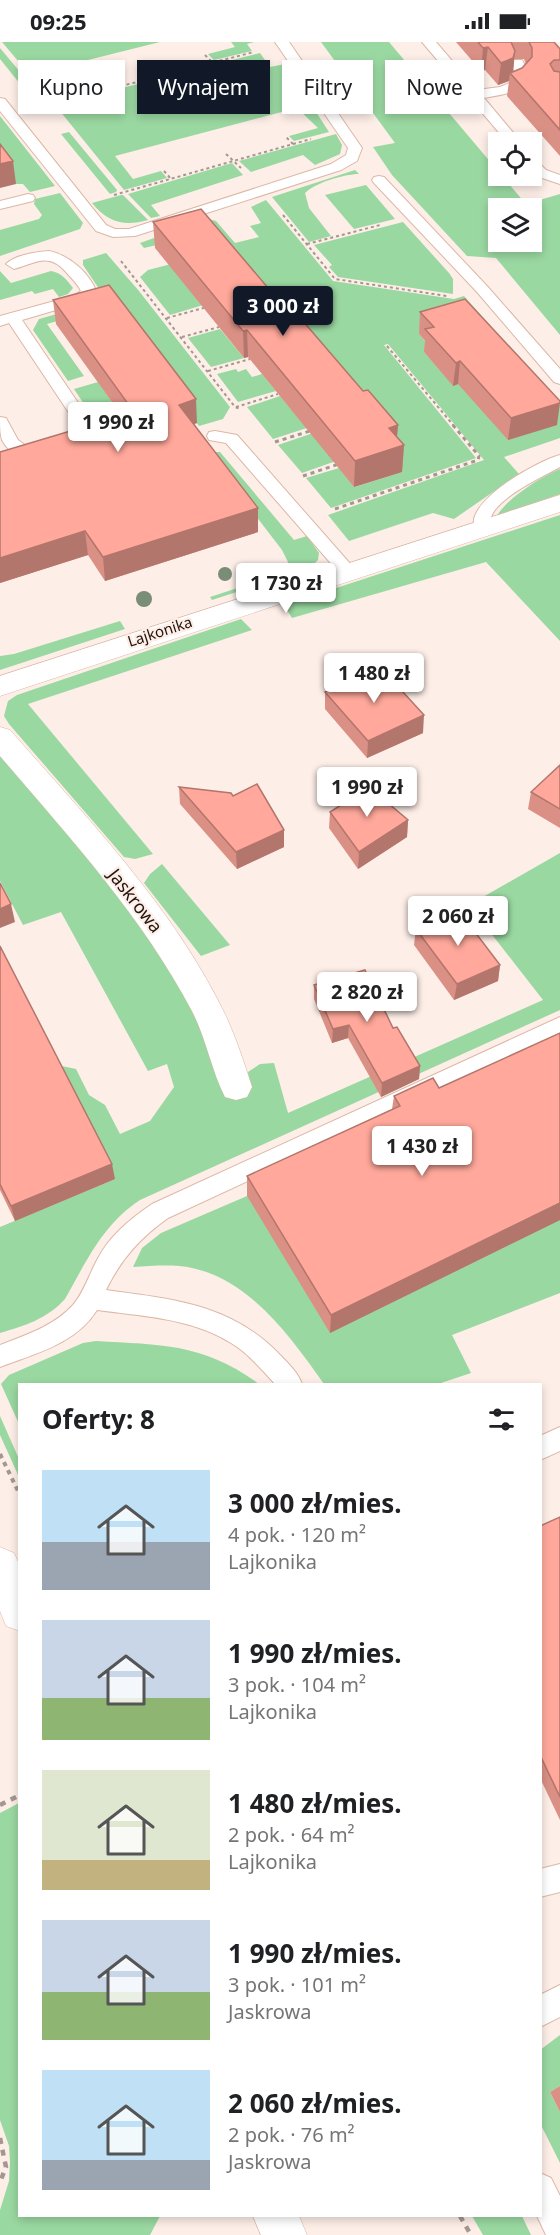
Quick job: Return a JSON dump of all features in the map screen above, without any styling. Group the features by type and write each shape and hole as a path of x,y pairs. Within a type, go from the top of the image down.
{"street":[{"name":"Lajkonika","path":"0,686 482,526 560,503"},
{"name":"Jaskrowa","path":"0,737 86,838 164,937 205,1007 236,1086"},
{"path":"0,1566 18,1607"},
{"path":"276,2217 284,2235"}],"lane":[{"path":"429,42 444,60"},
{"path":"0,102 101,228 113,233 130,233 262,192 336,167 351,159 355,154 355,148 283,43"},
{"path":"484,93 516,86 523,78 517,63"},
{"path":"484,107 505,132"},
{"path":"542,173 560,180"},
{"path":"379,180 482,289 560,379"},
{"path":"0,205 27,198"},
{"path":"1,425 14,446 21,452 42,453 73,444 81,440 87,432 85,425 7,319 78,299 89,293 87,287 61,257 51,255 31,258 14,264"},
{"path":"215,436 231,439 346,571"},
{"path":"482,526 482,519 487,509 497,500 560,460"},
{"path":"0,1356 56,1333 77,1318 92,1299 105,1267 122,1242 140,1224 160,1211 560,1026"},
{"path":"92,1299 173,1311 210,1320 241,1336 290,1383"},
{"path":"542,1447 560,1439"},
{"path":"542,1882 560,1878"},
{"path":"542,2011 560,2000"},
{"path":"542,2192 560,2229"}],"path":[{"path":"224,60 283,43"},
{"path":"205,55 210,60"},
{"path":"82,204 293,144 286,137"},
{"path":"164,171 171,179"},
{"path":"262,192 335,279 453,297 482,289"},
{"path":"307,244 412,217"},
{"path":"113,233 113,248 116,255 235,407 245,412"},
{"path":"167,318 211,306"},
{"path":"182,337 219,327"},
{"path":"302,521 478,460 479,456 387,346"},
{"path":"208,371 250,359"},
{"path":"235,407 278,394"},
{"path":"271,443 314,430"},
{"path":"328,511 299,477 342,464"},
{"path":"0,1454 18,1490"},
{"path":"0,1805 18,1796"},
{"path":"0,2138 6,2167 0,2182"},
{"path":"461,2217 471,2235"}],"green space":[{"path":"2,42 160,42 88,60 18,61"},
{"path":"231,42 254,42 247,44 252,51 214,60 208,54 235,47"},
{"path":"321,42 389,42 404,60 385,60 385,114 450,114 488,159 488,186 511,186 521,198 488,198 488,252 542,252 542,199 560,194 560,335 496,258 467,256 392,175 373,147 395,143 373,113 373,60 334,60"},
{"path":"0,48 18,70 18,81 0,59"},
{"path":"260,53 265,60 232,60"},
{"path":"282,65 282,112 115,156 133,179 161,171 167,178 124,190 62,114 125,114 125,87 137,84 137,114 270,114 270,67"},
{"path":"303,114 317,114 329,132 294,141 289,136 318,128"},
{"path":"0,116 55,186 30,192 23,184 16,184 0,162"},
{"path":"69,132 117,190 116,192 110,194 61,134"},
{"path":"336,134 342,145 340,154 315,165 303,155 251,172 239,161"},
{"path":"232,163 243,175 151,205 160,216 151,218 128,194"},
{"path":"355,170 359,174 330,180 305,193 309,208 331,236 309,242 272,197"},
{"path":"366,185 395,219 354,229 325,195"},
{"path":"60,193 83,223 80,229 0,256 0,230 39,219 42,215 34,204 35,199"},
{"path":"121,195 148,220 124,223 110,219 92,203"},
{"path":"266,200 333,281 454,299 464,296 497,333 479,338 419,334 432,350 424,352 453,385 464,382 560,405 560,438 504,457 519,474 454,519 433,513 349,541 328,515 484,460 388,344 384,345 476,458 331,508 306,478 339,468 355,487 402,472 210,224 209,219 216,221 235,243 259,237 250,226 261,223 251,207"},
{"path":"403,222 449,273 453,279 453,294 338,277 329,267 332,265 314,245"},
{"path":"171,232 220,300 170,315 140,277 148,270 175,263 161,244 144,248 140,243"},
{"path":"106,253 139,291 230,407 223,419 199,426 120,320 83,265 83,260"},
{"path":"0,271 11,283 51,271 61,275 73,288 68,294 59,297 53,289 35,294 32,291 0,300"},
{"path":"89,305 92,311 47,324 84,376 68,381 33,330 39,319"},
{"path":"220,329 244,358 211,367 188,338"},
{"path":"236,369 238,372 246,369 252,377 262,374 276,391 238,402 217,374"},
{"path":"98,382 124,419 101,424 96,422 74,389"},
{"path":"280,396 307,428 273,439 247,407"},
{"path":"316,432 339,460 302,473 278,445"},
{"path":"207,452 220,452 294,540 307,536 319,553 318,560 310,568 212,600 210,597 278,575 285,569 288,562 282,550"},
{"path":"560,469 560,494 497,516 508,502 525,489"},
{"path":"560,515 560,641 486,562 292,618 284,605"},
{"path":"241,619 252,630 28,704 153,854 135,859 124,857 9,724 4,716 8,701 17,695"},
{"path":"120,621 125,629 0,670 0,656 14,654"},
{"path":"0,752 124,899 188,996 228,1098 250,1092 248,1072 260,1064 274,1063 288,1113 543,1000 469,905 560,853 560,1010 140,1200 116,1220 106,1232 65,1299 58,1306 35,1321 0,1333 0,1227 115,1179 57,1065 76,1069 89,1095 105,1105 120,1134 150,1121 174,1087 167,1064 148,1071 61,912 23,925 0,881"},
{"path":"162,864 230,945 201,956 144,883 150,874"},
{"path":"247,1196 560,1220 560,1293 452,1335 471,1373 441,1383 323,1383 296,1346 263,1309 225,1280 203,1271 179,1266 133,1267 142,1248 161,1233"},
{"path":"96,1341 141,1344 200,1353 239,1371 257,1383 18,1383 18,1422 1,1384 9,1375 83,1343"},
{"path":"0,1416 18,1457 18,1475 0,1435"},
{"path":"18,1804 18,2217 159,2217 150,2235 0,2235 0,2210 9,2181 10,2162 9,2146 0,2120 0,1813"},
{"path":"560,2035 560,2086 550,2092 560,2112 560,2163 542,2127 542,2048"},
{"path":"473,2217 522,2217 531,2235 483,2235"}],"building":[{"path":"478,42 511,42 515,51 513,58 501,63 488,47 483,48"},
{"path":"529,42 554,42 560,49 560,60 554,60 550,64 554,71 560,72 560,130 510,73 522,68 532,57"},
{"path":"0,144 13,161 0,164"},
{"path":"201,209 297,322 302,320 363,391 368,390 398,425 389,428 404,445 355,461 247,330 243,331 153,222"},
{"path":"109,285 196,399 179,405 258,508 103,557 85,531 0,558 0,452 134,412 53,300"},
{"path":"465,299 560,403 511,418 460,361 456,363 425,329 434,327 420,312"},
{"path":"381,668 424,715 368,741 325,692"},
{"path":"560,765 560,809 531,792"},
{"path":"257,784 284,830 236,852 179,787 231,793 233,796"},
{"path":"369,787 408,820 359,852 330,812"},
{"path":"0,883 11,904 0,909"},
{"path":"459,911 500,965 457,984 416,929"},
{"path":"0,946 112,1164 11,1206 0,1184"},
{"path":"365,970 393,1028 397,1027 420,1066 382,1083 349,1025 333,1029 314,985"},
{"path":"560,1033 560,1203 331,1315 247,1176 400,1106 394,1096 433,1078 439,1088"},
{"path":"560,1517 560,1797 542,1759 542,1525"}]}
